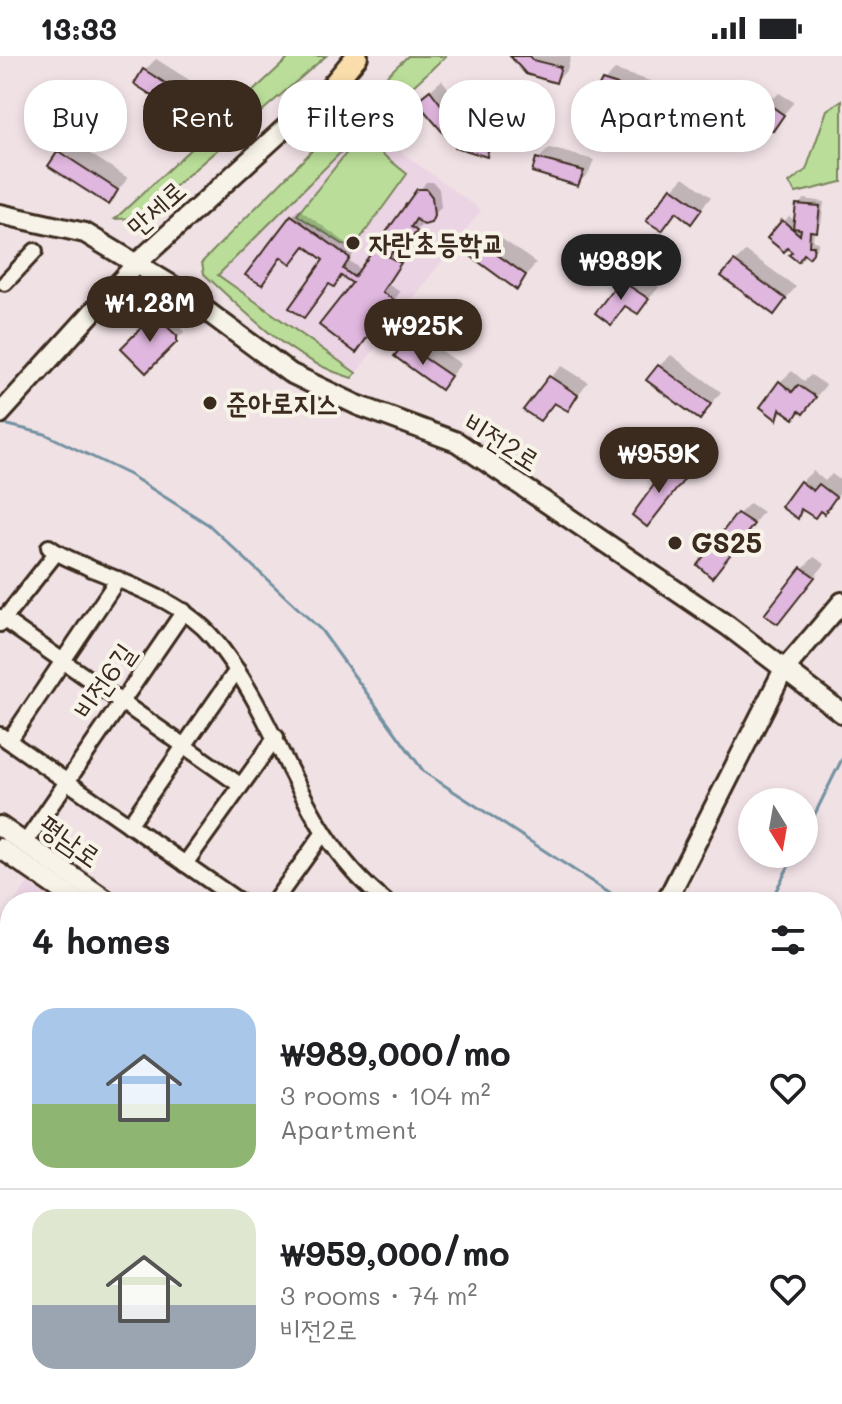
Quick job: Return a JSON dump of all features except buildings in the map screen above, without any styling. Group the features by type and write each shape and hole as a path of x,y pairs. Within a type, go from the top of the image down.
{"main road":[{"path":"337,80 357,56"}],"street":[{"name":"만세로","path":"338,80 364,56"},
{"name":"만세로","path":"3,410 137,263 278,135"},
{"name":"비전2로","path":"0,214 85,233 137,263 290,373 357,405 457,442 728,626 783,671 842,713"},
{"path":"2,285 35,251"},
{"path":"240,785 1,620 52,550 184,611 211,635 237,670 276,737 294,782 322,835 365,892"},
{"name":"비전6길","path":"118,579 63,661 4,738 226,892"},
{"path":"671,892 783,671 842,602"},
{"name":"비전6길","path":"66,781 184,611"},
{"path":"129,825 237,670"},
{"path":"185,864 276,737"},
{"path":"25,843 66,781"},
{"name":"평남로","path":"0,826 95,892"},
{"path":"281,892 322,835"},
{"path":"0,848 64,892"}],"shaded area":[{"name":"자란초등학교","path":"341,152 401,152 481,210 356,373 218,275"},
{"path":"28,883 41,892 21,892"}],"green space":[{"path":"291,56 326,56 298,80 278,80 278,97 262,111 262,83"},
{"path":"408,56 446,56 420,80 382,80"},
{"path":"842,100 842,182 796,193 789,183 806,170 827,110"},
{"path":"187,152 215,152 138,218 115,219"},
{"path":"341,152 218,275 356,373 352,378 309,360 290,348 204,274 202,262 309,154"},
{"path":"347,152 380,152 407,174 352,250 297,215"}],"waterway":[{"path":"0,423 45,434 130,475 209,525 321,630 424,772 608,892"},
{"path":"818,808 842,759"},
{"path":"775,892 788,868"}],"place":[{"name":"자란초등학교","path":"353,243"},
{"name":"준아로지스","path":"210,403"},
{"name":"GS25","path":"675,543"}]}
